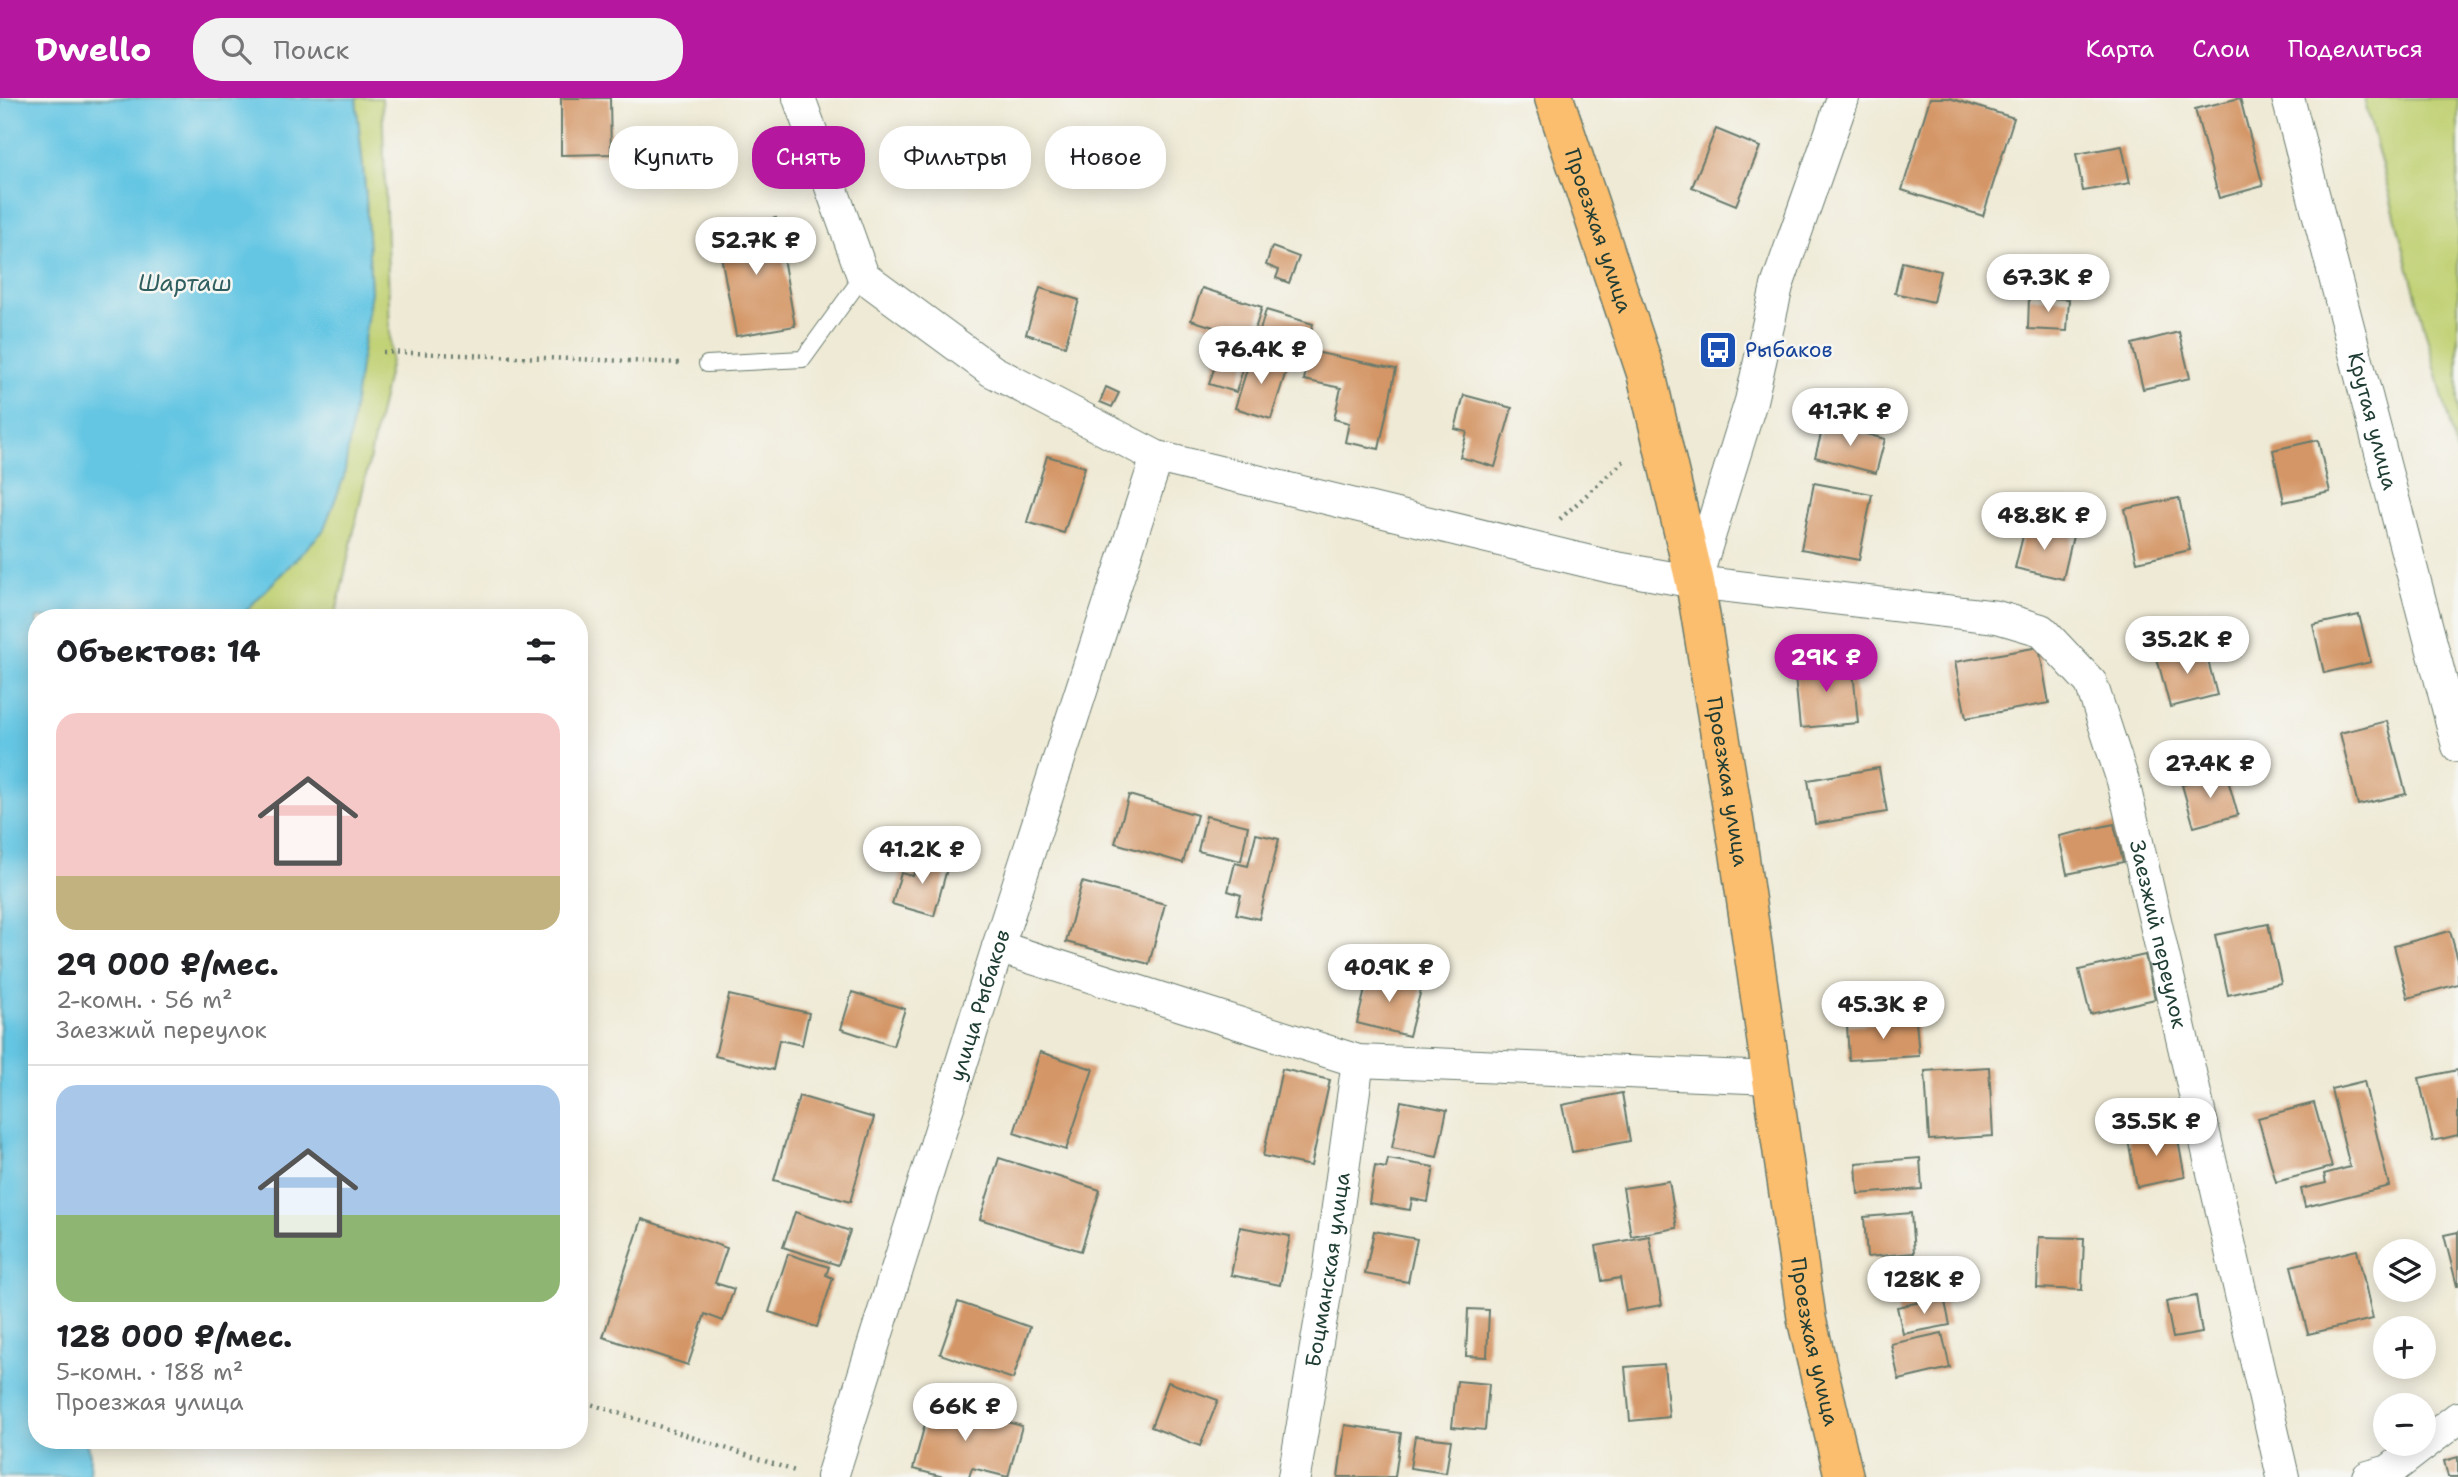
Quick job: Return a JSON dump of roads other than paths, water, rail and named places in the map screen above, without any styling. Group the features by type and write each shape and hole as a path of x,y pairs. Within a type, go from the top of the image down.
{"main road":[{"name":"Проезжая улица","path":"1554,98 1646,373 1695,582 1773,1078 1807,1321 1844,1477"}],"street":[{"path":"799,98 863,276"},
{"path":"1695,582 1751,401 1777,286 1843,98"},
{"name":"Крутая улица","path":"2288,98 2458,746"},
{"name":"Заезжий переулок","path":"863,276 992,371 1157,457 1611,567 1695,582 1997,617 2041,630 2091,683 2123,781 2283,1477"},
{"name":"улица Рыбаков","path":"832,1477 998,947 1157,457"},
{"path":"998,947 1358,1061 1773,1078"},
{"name":"Боцманская улица","path":"1294,1477 1330,1265 1358,1061"},
{"path":"2368,1477 2389,1471 2458,1418"}],"lane":[{"path":"708,364 803,359 863,276"}],"water":[{"name":"Шарташ","path":"0,98 356,98 366,197 371,292 344,477 323,531 248,609 28,609 28,1449 88,1449 90,1454 89,1477 0,1477"}],"place":[{"name":"Рыбаков","path":"1718,350"}]}
